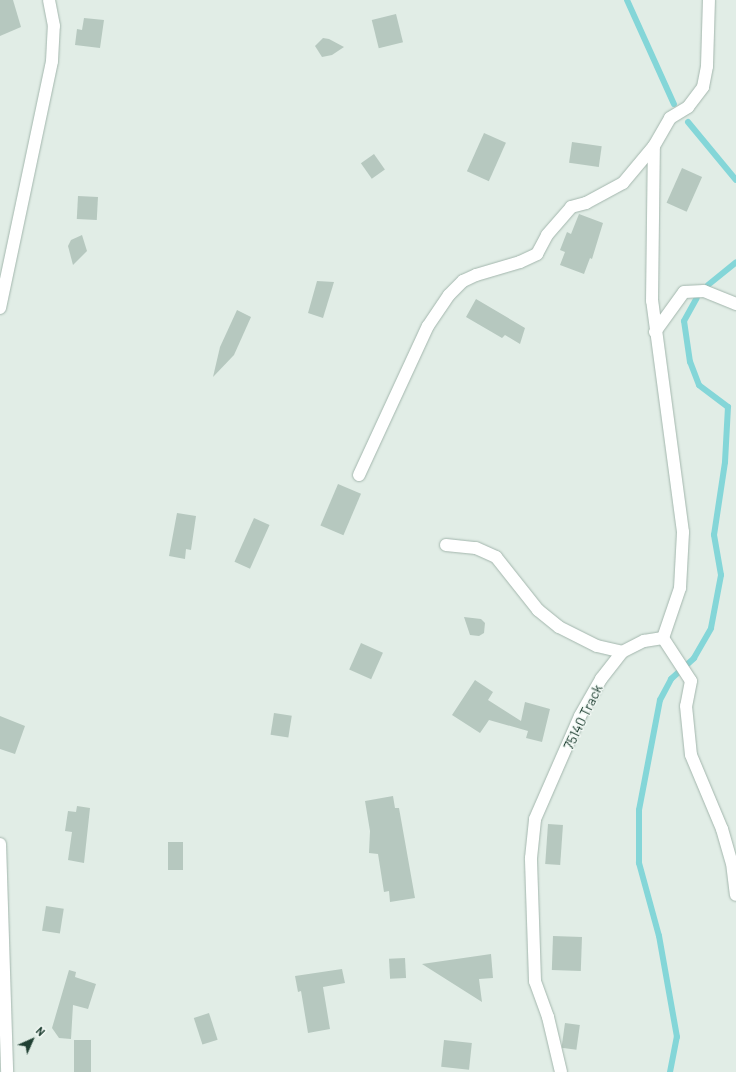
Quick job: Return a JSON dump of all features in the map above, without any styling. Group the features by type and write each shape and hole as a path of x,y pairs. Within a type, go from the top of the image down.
{"street":[{"path":"0,308 52,61 54,26 49,0"},
{"path":"358,475 428,326 449,295 463,281 476,275 520,262 537,254 547,235 571,207 586,204 623,183 654,146 670,118 688,107 703,87 707,66 709,0"},
{"path":"654,146 652,259 655,332 673,443 684,532 680,588 663,638 691,682 686,706 691,755 722,829 732,863 736,894"},
{"path":"655,332 684,292 704,291 736,304"},
{"path":"446,544 476,548 496,557 538,610 559,627 597,646 622,652"},
{"name":"75140 Track","path":"561,1072 548,1016 535,982 531,838 535,819 580,716 601,679 622,652 644,641 663,638"},
{"path":"0,844 6,1072"}],"building":[{"path":"0,0 13,0 21,27 0,36"},
{"path":"396,14 403,42 379,48 372,20"},
{"path":"84,18 104,20 100,48 75,45 77,29 82,30"},
{"path":"323,38 329,39 344,47 332,55 322,57 315,46"},
{"path":"484,133 506,143 489,181 467,171"},
{"path":"572,142 602,146 599,167 569,163"},
{"path":"374,154 385,170 372,179 361,163"},
{"path":"682,168 702,177 687,212 667,203"},
{"path":"78,196 98,197 97,220 77,219"},
{"path":"579,214 603,223 592,259 590,258 584,274 560,265 565,252 560,250 567,232 571,234"},
{"path":"82,235 87,251 73,265 68,246 71,240"},
{"path":"317,281 334,282 323,318 308,313"},
{"path":"476,299 525,328 520,344 505,335 502,338 466,317"},
{"path":"237,310 251,317 234,355 213,377 220,347"},
{"path":"338,484 361,494 343,535 320,525"},
{"path":"177,513 196,516 191,550 186,549 185,559 169,556"},
{"path":"254,518 270,525 250,569 234,562"},
{"path":"464,617 481,619 485,623 484,633 479,636 470,635"},
{"path":"361,643 383,653 371,679 349,669"},
{"path":"475,680 493,692 488,700 521,721 525,702 550,709 542,742 526,738 528,731 489,720 480,733 452,715"},
{"path":"274,713 292,716 288,738 271,735"},
{"path":"0,716 25,726 15,754 0,749"},
{"path":"393,796 395,808 399,808 415,898 390,902 389,891 384,892 378,854 369,853 370,831 365,801"},
{"path":"77,806 90,808 84,863 68,860 72,832 65,831 68,811 76,812"},
{"path":"548,824 563,825 560,865 545,864"},
{"path":"168,842 183,842 183,870 168,870"},
{"path":"46,906 64,909 60,934 42,931"},
{"path":"553,936 582,937 581,971 552,970"},
{"path":"491,954 493,978 479,979 482,1002 422,964"},
{"path":"405,958 406,978 390,979 389,959"},
{"path":"342,969 345,983 323,987 330,1029 308,1033 301,991 298,992 295,976"},
{"path":"69,970 76,972 75,977 96,984 88,1009 73,1005 71,1039 59,1038 52,1028"},
{"path":"209,1013 218,1040 202,1045 194,1018"},
{"path":"565,1023 580,1025 576,1050 562,1048"},
{"path":"74,1040 91,1040 91,1072 74,1072"},
{"path":"444,1040 472,1043 469,1070 441,1067"}],"waterway":[{"path":"627,0 674,104"},
{"path":"688,122 736,180"},
{"path":"708,285 736,262"},
{"path":"670,1072 677,1037 659,936 639,863 639,810 660,700 671,679 694,658 711,628 721,575 714,535 725,462 728,407 699,385 690,362 684,321 697,298"}]}
